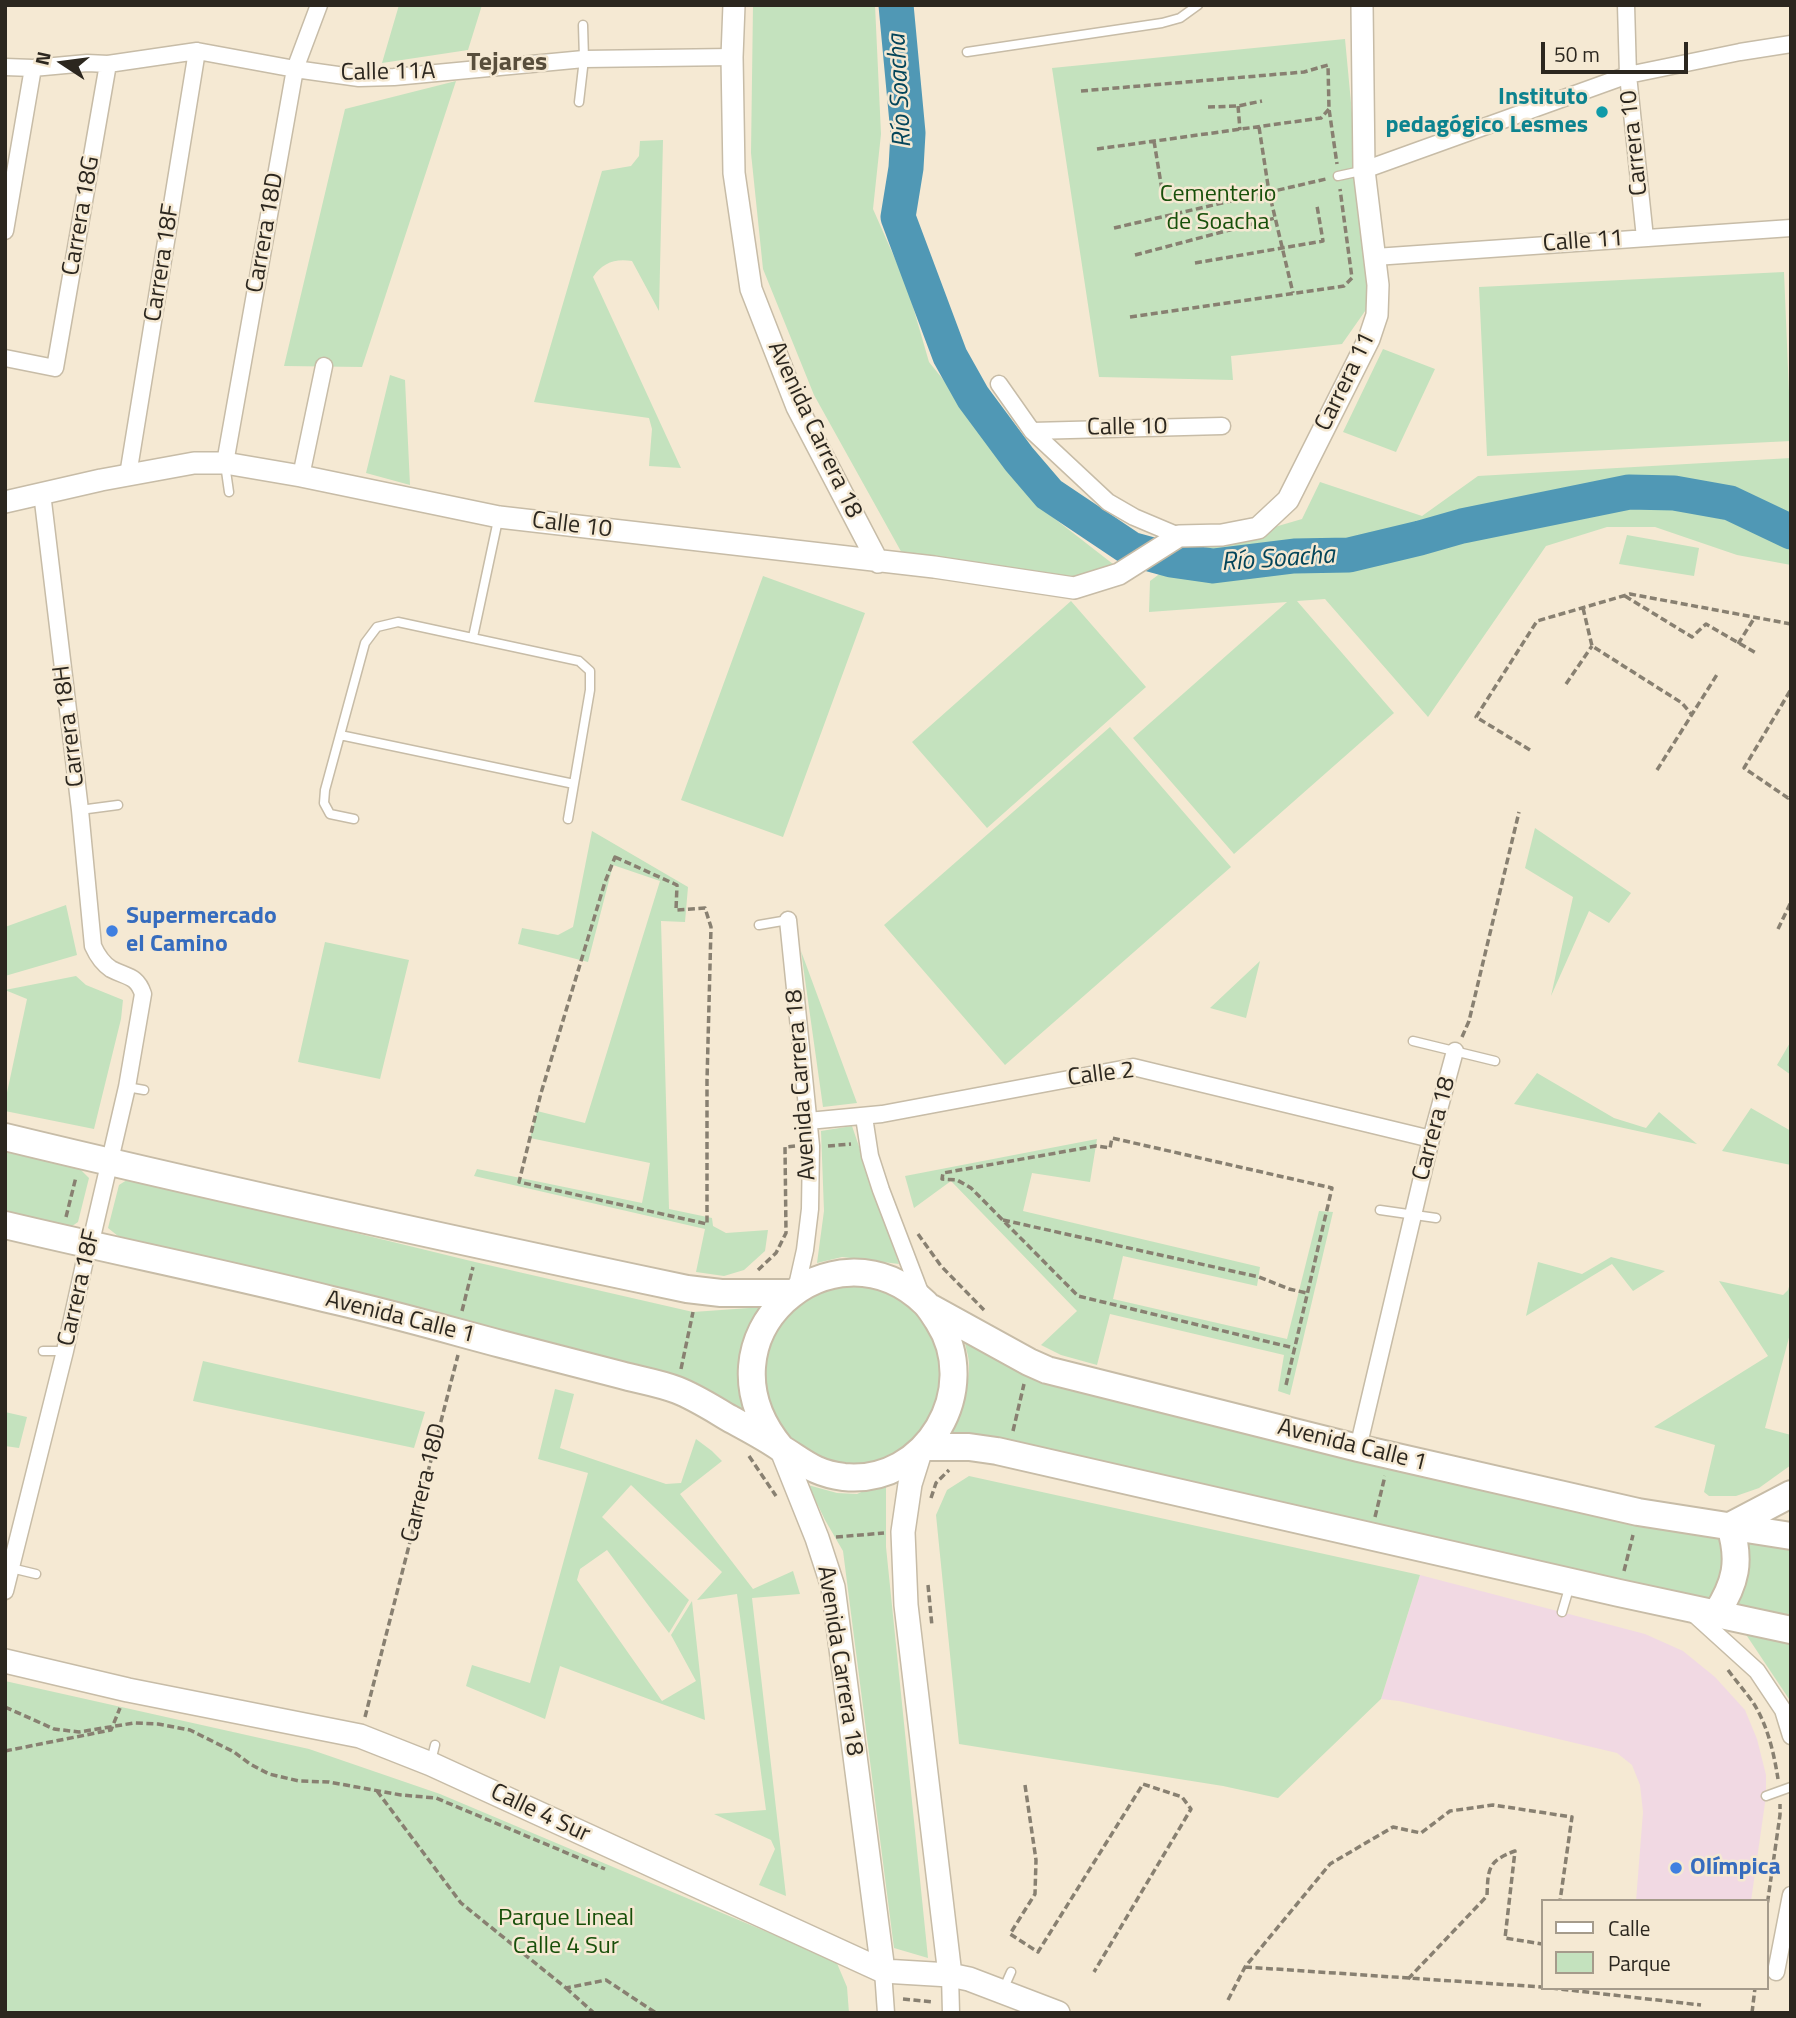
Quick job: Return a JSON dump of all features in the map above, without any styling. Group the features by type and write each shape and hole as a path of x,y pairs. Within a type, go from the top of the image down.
{"main road":[{"path":"5,1137 109,1163 478,1245 699,1291 794,1292 821,1278 848,1273 876,1275 902,1285 927,1305 946,1333 954,1363 953,1393 943,1422 922,1449 894,1469 871,1476 847,1477 824,1473 802,1464 781,1448"},
{"name":"Avenida Calle 1","path":"5,1225 330,1299 677,1390 781,1448"},
{"name":"Avenida Carrera 18","path":"794,1292 773,1312 759,1336 752,1363 752,1391 760,1417 781,1448 817,1538 833,1587 883,1982"},
{"name":"Avenida Calle 1","path":"927,1305 1047,1370 1389,1456 1638,1512 1791,1536"},
{"path":"922,1449 969,1447 1007,1453 1688,1609 1791,1630"},
{"path":"922,1449 910,1484 903,1532 906,1605 950,1975"},
{"path":"1716,1615 1734,1581 1735,1544 1730,1526 1791,1494"},
{"name":"Calle 4 Sur","path":"5,1661 128,1690 360,1736 433,1755 883,1982 950,1975 1006,1983 1058,2013"}],"street":[{"name":"Carrera 18D","path":"225,463 295,69 319,5"},
{"name":"Avenida Carrera 18","path":"733,5 734,173 751,289 797,407 878,562"},
{"name":"Carrera 11","path":"1173,539 1222,535 1258,528 1287,500 1369,339 1377,315 1378,285 1364,170 1362,5"},
{"name":"Carrera 10","path":"1626,5 1628,75 1645,238"},
{"path":"1364,170 1628,75 1791,44"},
{"name":"Calle 11A","path":"5,67 108,64 197,51 359,78 584,59 732,57"},
{"name":"Carrera 18F","path":"128,475 197,51"},
{"name":"Carrera 18G","path":"5,358 55,368 108,64"},
{"path":"5,231 33,68"},
{"name":"Calle 11","path":"1374,257 1791,228"},
{"path":"301,476 324,366"},
{"path":"999,384 1032,430 1108,502 1173,539"},
{"name":"Calle 10","path":"1032,430 1222,426"},
{"name":"Calle 10","path":"5,501 194,463 225,463 499,517 934,567 1074,588 1119,574 1173,539"},
{"name":"Carrera 18H","path":"42,493 80,810 93,946 99,958 111,969 128,975 140,984"},
{"name":"Avenida Carrera 18","path":"788,920 811,1146 810,1209 805,1250 794,1292"},
{"name":"Carrera 18F","path":"5,1591 127,1087 143,994 140,984"},
{"name":"Carrera 18","path":"1358,1448 1431,1139 1455,1051"},
{"name":"Calle 2","path":"808,1121 864,1116 1133,1067 1431,1139"},
{"path":"864,1116 870,1156 892,1222 927,1305"},
{"path":"1688,1609 1757,1671 1783,1710 1791,1737"},
{"path":"1776,1972 1791,1895"},
{"path":"950,1975 951,2008"},
{"name":"Avenida Carrera 18","path":"883,1982 886,2013"}],"lane":[{"path":"967,52 1162,23 1180,18 1198,5"},
{"path":"579,102 584,59 583,25"},
{"path":"1338,176 1364,170"},
{"path":"225,463 229,492"},
{"path":"473,637 499,517"},
{"path":"354,819 330,814 324,803 325,790 365,643 377,626 398,622 579,661 590,671 590,690 568,819"},
{"path":"340,735 574,784"},
{"path":"80,810 118,805"},
{"path":"759,925 788,920"},
{"path":"1413,1041 1495,1061"},
{"path":"127,1087 145,1090"},
{"path":"1380,1210 1436,1218"},
{"path":"43,1351 65,1351"},
{"path":"11,1568 36,1574"},
{"path":"1562,1612 1570,1582"},
{"path":"1766,1796 1791,1787"}],"path":[{"path":"1081,91 1304,72 1328,65"},
{"path":"1208,107 1238,106 1262,101"},
{"path":"1238,106 1240,130"},
{"path":"1097,149 1321,118 1329,109"},
{"path":"1259,127 1269,192 1293,293"},
{"path":"1154,141 1162,190"},
{"path":"1114,228 1338,176"},
{"path":"1195,263 1324,241 1317,206"},
{"path":"1135,255 1275,218"},
{"path":"1130,317 1344,286"},
{"path":"1530,750 1476,717 1537,621 1630,594 1791,624"},
{"path":"1625,596 1692,637 1706,624 1756,653"},
{"path":"1583,608 1592,646 1682,703 1692,715"},
{"path":"1738,644 1755,617"},
{"path":"1566,684 1592,646"},
{"path":"1657,770 1718,673"},
{"path":"1790,691 1744,768 1788,798 1791,794"},
{"name":"Carrera 18","path":"1455,1051 1469,1021 1519,811"},
{"path":"614,857 677,885 676,910 705,908 711,927 706,1095 707,1224 519,1182 541,1093 614,857"},
{"path":"1778,929 1791,902"},
{"path":"1286,1385 1332,1188 1112,1138 1110,1148 1096,1146 943,1173 942,1179 957,1180 971,1188 1078,1296 1294,1348"},
{"path":"753,1273 776,1253 786,1233 785,1147 869,1143"},
{"path":"61,1239 81,1156"},
{"path":"1002,1220 1259,1277 1307,1293"},
{"path":"917,1231 941,1266 992,1316"},
{"name":"Carrera 18D","path":"360,1736 464,1334 459,1319 478,1245"},
{"path":"677,1390 699,1291"},
{"path":"1007,1453 1029,1362"},
{"path":"1371,1536 1389,1456"},
{"path":"1619,1593 1638,1512"},
{"path":"5,1751 111,1730 128,1690"},
{"path":"5,1707 54,1729 79,1732 134,1723 190,1730 234,1752 269,1774 299,1781 329,1782 436,1798 606,1869"},
{"path":"1768,1899 1780,1815 1780,1791 1775,1760"},
{"path":"1024,1785 1036,1860 1035,1894 1010,1934 1038,1952 1143,1784 1182,1797 1191,1809 1094,1972"},
{"path":"376,1791 461,1903 594,2013"},
{"path":"1227,2000 1245,1967 1330,1864 1393,1827 1420,1833 1450,1811 1493,1805 1572,1817 1560,1899"},
{"path":"1408,1979 1487,1896 1488,1874 1494,1862 1516,1851 1505,1938 1540,1944"},
{"path":"1245,1967 1540,1987"},
{"path":"566,1988 606,1980 656,2013"},
{"path":"883,1982 912,2001 951,2008"},
{"path":"1569,1990 1701,2005"},
{"path":"1752,2013 1755,1990"}],"shaded area":[{"path":"1420,1575 1645,1634 1683,1651 1715,1677 1745,1710 1757,1739 1766,1775 1766,1796 1751,1899 1636,1899 1643,1812 1640,1785 1632,1765 1617,1753 1381,1699"}],"green space":[{"path":"399,5 482,5 468,50 382,63"},
{"path":"753,5 875,5 881,134 873,209 907,286 929,362 1046,512 1122,571 1073,582 908,564 814,395 763,269 751,153"},
{"name":"Cementerio de Soacha","path":"1345,39 1370,304 1342,344 1231,356 1233,380 1099,377 1052,68"},
{"path":"456,81 362,367 284,366 345,109"},
{"path":"663,140 659,311 632,261 610,263 600,268 593,277 681,468 649,466 652,429 649,418 534,402 602,171 631,166 639,156 640,141"},
{"path":"1784,272 1791,441 1487,456 1479,287"},
{"path":"1383,349 1435,369 1396,452 1343,432"},
{"path":"390,375 405,380 410,485 366,473"},
{"path":"1791,458 1791,565 1737,555 1655,527 1607,527 1546,546 1428,717 1325,599 1297,601 1394,713 1234,854 1133,738 1287,602 1149,612 1150,581 1189,552 1302,519 1320,482 1422,516 1478,476"},
{"path":"1627,535 1699,548 1694,576 1619,564"},
{"path":"763,576 865,613 783,837 681,800"},
{"path":"1071,601 1146,687 987,828 912,742"},
{"path":"1110,727 1231,867 1005,1065 884,925"},
{"path":"1535,828 1631,893 1609,923 1589,911 1551,996 1573,897 1525,868"},
{"path":"592,831 688,887 685,922 661,921 669,1209 712,1218 713,1226 726,1233 768,1230 765,1251 744,1270 724,1276 696,1272 705,1229 474,1176 477,1169 642,1203 650,1163 530,1138 537,1111 585,1123 660,881 613,865 588,962 518,944 522,928 558,935 573,927"},
{"path":"66,905 77,955 5,976 5,927"},
{"path":"325,942 409,960 380,1079 298,1062"},
{"path":"801,951 857,1103 823,1107"},
{"path":"1260,961 1246,1018 1210,1008"},
{"path":"76,976 86,985 123,1000 121,1019 94,1129 5,1111 27,999 5,990"},
{"path":"1791,1041 1791,1075 1777,1065"},
{"path":"1537,1073 1614,1118 1646,1128 1659,1112 1697,1144 1514,1104"},
{"path":"1751,1108 1791,1131 1791,1165 1722,1151"},
{"path":"852,1126 899,1264 842,1257 817,1263 824,1211 821,1131"},
{"path":"1097,1139 1090,1182 1032,1173 1023,1211 1260,1267 1257,1286 1123,1256 1113,1299 1287,1339 1319,1211 1333,1212 1290,1395 1278,1391 1284,1355 1110,1314 1097,1365 1061,1355 1041,1345 1077,1311 951,1181 914,1208 905,1176"},
{"path":"5,1152 80,1169 89,1178 78,1222 65,1231 5,1216"},
{"path":"130,1178 693,1312 763,1307 747,1340 748,1417 459,1319 118,1236 108,1228 119,1185"},
{"path":"1611,1257 1665,1271 1633,1291 1612,1264 1526,1316 1538,1262 1582,1274"},
{"path":"1791,1280 1791,1330 1765,1428 1791,1435 1791,1465 1759,1488 1736,1496 1709,1496 1704,1492 1715,1445 1654,1427 1768,1356 1719,1281 1783,1295"},
{"path":"853,1286 887,1292 916,1312 936,1341 942,1375 936,1409 916,1438 887,1458 853,1464 819,1458 790,1438 770,1409 764,1375 770,1341 790,1312 819,1292"},
{"path":"964,1338 1636,1521 1731,1541 1718,1604 943,1443 967,1386 969,1362"},
{"path":"203,1361 425,1412 414,1448 193,1401"},
{"path":"555,1389 574,1394 560,1448 666,1484 681,1483 696,1439 712,1451 722,1461 680,1494 753,1589 793,1571 800,1594 752,1598 786,1896 759,1885 775,1849 771,1840 714,1814 766,1810 737,1594 697,1600 722,1572 631,1485 602,1517 689,1600 669,1633 607,1550 580,1569 577,1580 662,1701 696,1681 671,1635 692,1601 705,1720 560,1666 545,1719 466,1686 472,1665 530,1683 588,1473 538,1459"},
{"path":"5,1412 27,1417 19,1448 5,1446"},
{"path":"969,1476 1420,1575 1381,1699 1278,1798 1223,1786 959,1744 936,1515 947,1490"},
{"path":"886,1481 886,1547 928,1958 894,1948 843,1551 808,1485 837,1493 857,1494"},
{"path":"1746,1539 1791,1547 1791,1620 1734,1610"},
{"path":"1745,1633 1791,1643 1791,1702"},
{"name":"Parque Lineal Calle 4 Sur","path":"5,1681 309,1749 440,1794 836,1961 847,1987 849,2013 5,2013"}],"waterway":[{"name":"Río Soacha","path":"896,5 908,133 906,168 898,217 950,356 973,397 1049,494 1131,549 1171,560 1213,566 1294,556 1349,555 1462,526 1629,492 1674,493 1730,503 1791,532"}],"place":[{"name":"Instituto pedagógico Lesmes","path":"1602,112"},
{"name":"Supermercado el Camino","path":"112,931"},
{"name":"Olímpica","path":"1676,1868"}],"district":[{"name":"Tejares","path":"507,64"}]}
